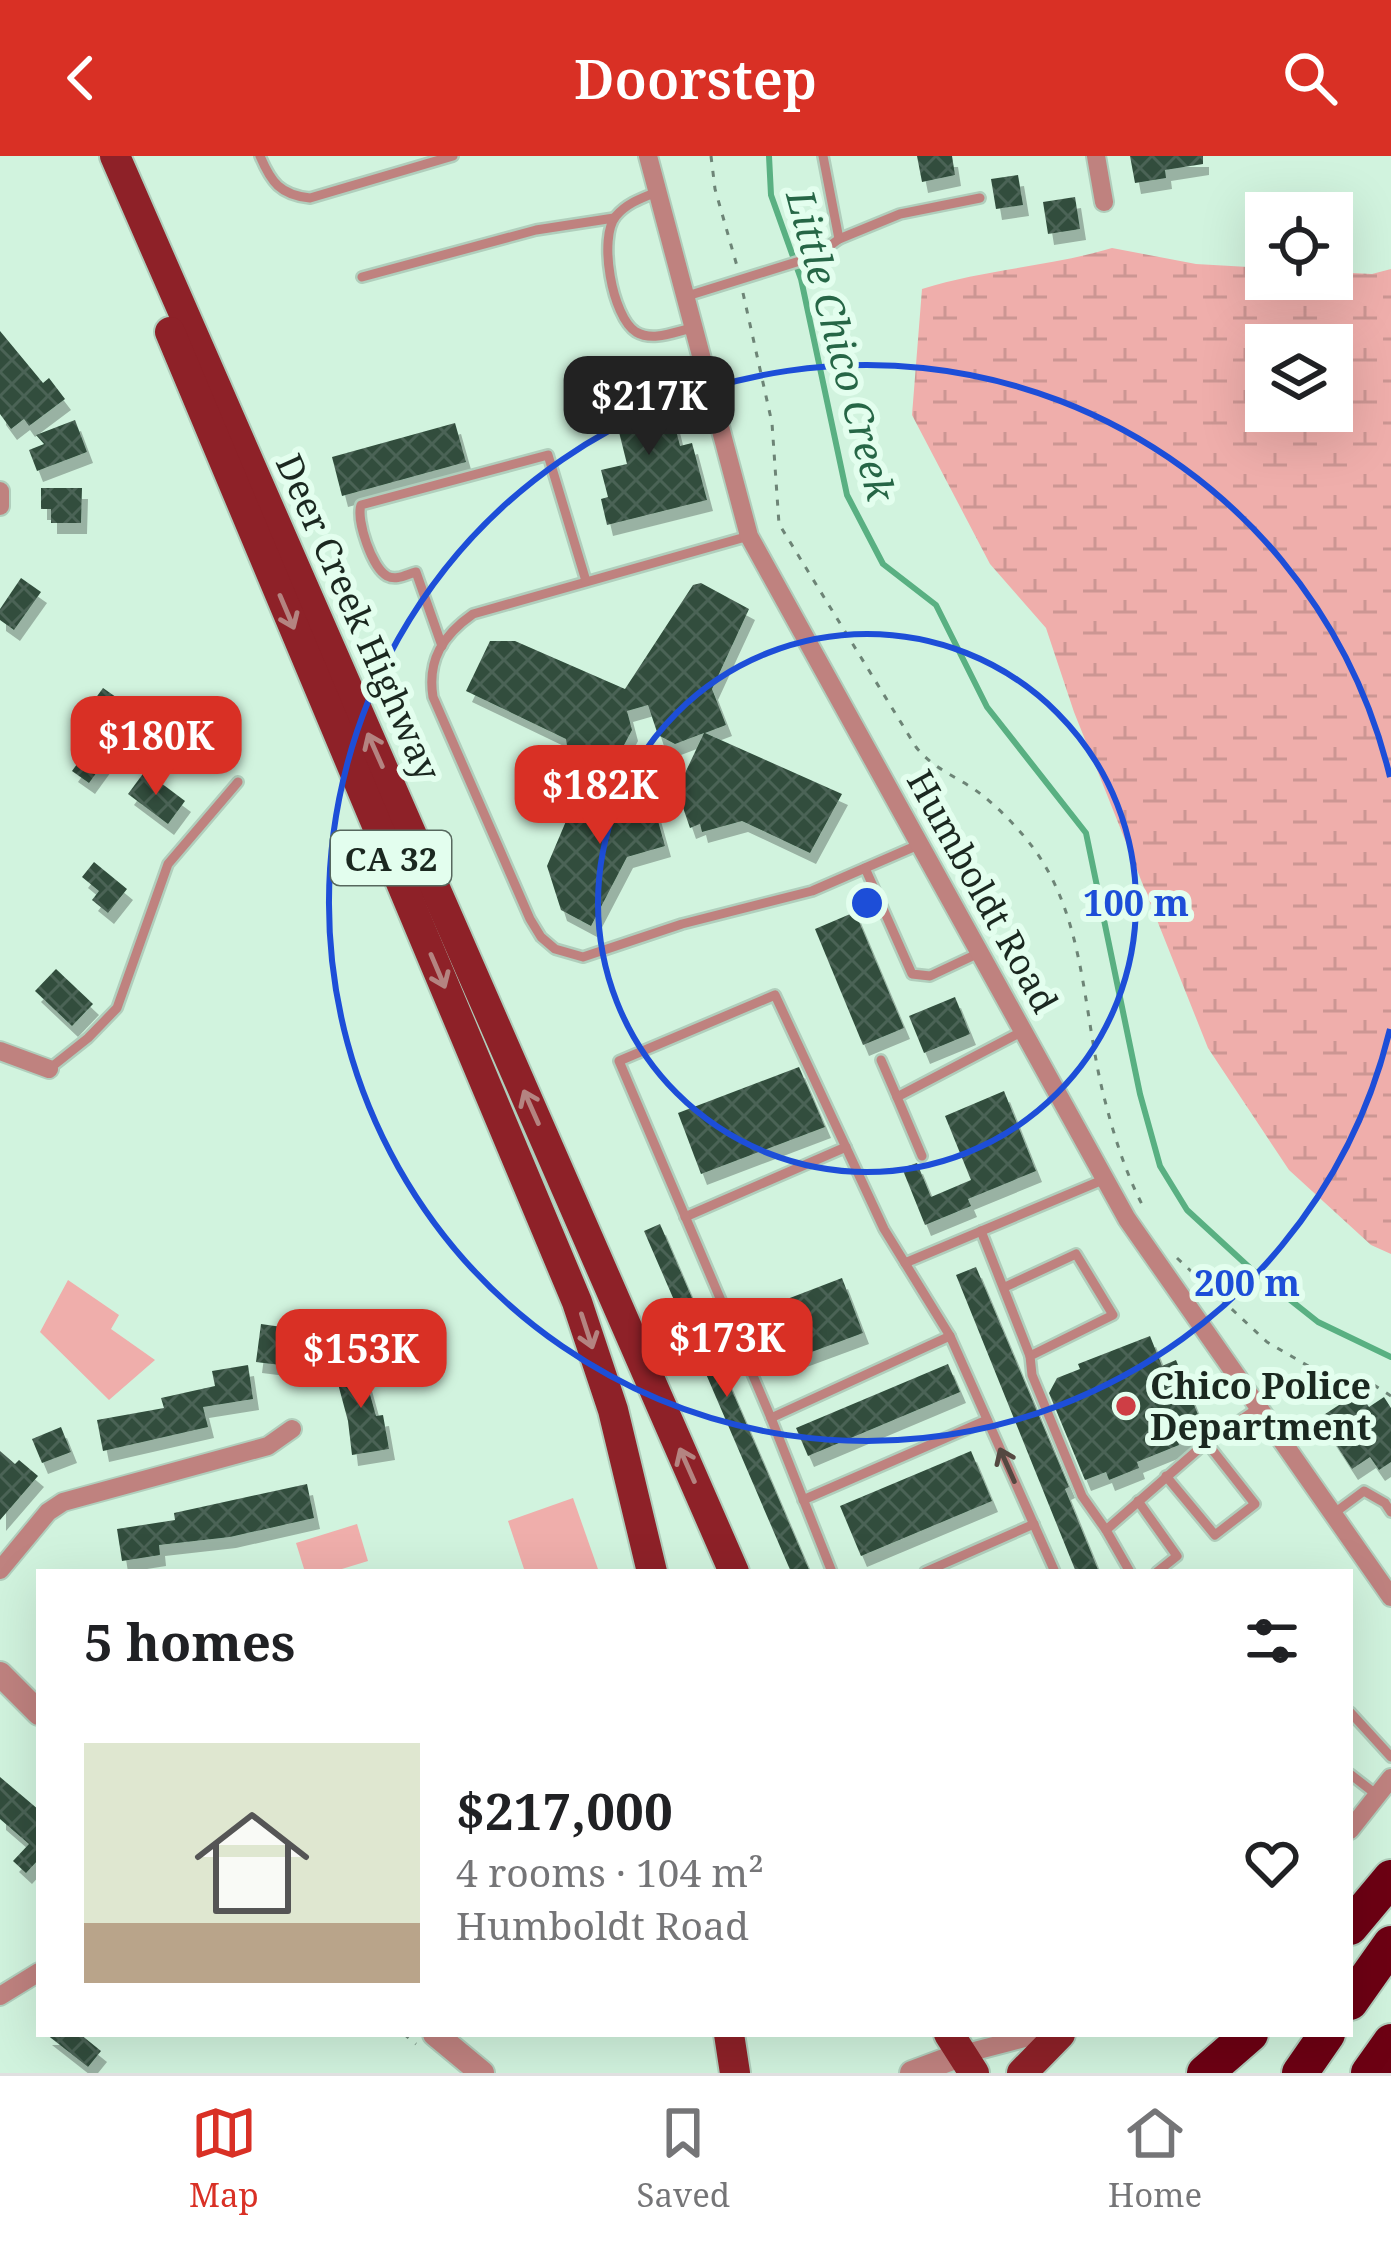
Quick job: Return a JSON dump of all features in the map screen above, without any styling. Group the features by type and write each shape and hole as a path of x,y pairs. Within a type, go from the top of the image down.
{"highway":[{"path":"1353,1923 1391,1878"},
{"path":"1353,1998 1391,1944"},
{"path":"1205,2073 1247,2037"},
{"path":"1300,2073 1326,2037"},
{"path":"1369,2073 1391,2042"}],"main road":[{"name":"Deer Creek Highway","path":"93,156 577,1302 613,1410 651,1569"},
{"name":"Deer Creek Highway","path":"115,156 733,1569"},
{"path":"729,2037 735,2073"},
{"path":"1022,2073 1040,2037"}],"street":[{"name":"Humboldt Road","path":"648,156 749,536 1126,1219 1391,1597"},
{"path":"1096,156 1104,202"},
{"path":"0,491 0,506"},
{"path":"0,1051 49,1069"},
{"path":"0,1570 48,1512 63,1502 268,1446 292,1429"},
{"path":"0,1674 36,1710"},
{"path":"1353,1825 1391,1778"},
{"path":"0,1996 36,1974"},
{"path":"439,2037 482,2073"},
{"path":"912,2073 962,2054 1033,2037"}],"lane":[{"path":"260,156 271,182 286,193 310,198 453,156"},
{"path":"823,156 839,239"},
{"path":"657,192 631,203 614,218 606,253 625,322 638,333 655,337 692,328"},
{"path":"684,297 807,259 839,239 900,214 980,198"},
{"path":"362,278 536,230 614,218"},
{"path":"442,646 416,572 396,578 379,567 360,526 362,506 548,454 586,581"},
{"path":"749,536 473,614 458,625 433,658 433,697 530,919 541,938 555,949 583,957 682,924 812,891 919,844"},
{"path":"49,1069 117,1008 168,864 238,782"},
{"path":"865,868 912,974 930,976 980,952"},
{"path":"831,1569 620,1061 776,995 884,1229 950,1336 1054,1569"},
{"path":"897,1097 1023,1031"},
{"path":"880,1060 922,1156"},
{"path":"685,1217 846,1147"},
{"path":"905,1263 1105,1179"},
{"path":"981,1231 1030,1356 1032,1375 1082,1496 1128,1569"},
{"path":"1005,1287 1076,1254 1113,1315 1030,1356"},
{"path":"771,1418 950,1336"},
{"path":"1106,1530 1166,1476 1258,1408"},
{"path":"803,1500 987,1420"},
{"path":"1166,1476 1215,1535 1255,1504 1208,1443"},
{"path":"1333,1514 1364,1491 1389,1504"},
{"path":"1138,1501 1177,1556 1160,1569"},
{"path":"932,1569 1034,1524"},
{"path":"1353,1715 1391,1757"},
{"path":"1353,1776 1377,1795"}],"path":[{"path":"711,156 772,423 778,524 929,764 982,795 1033,848 1046,869 1082,965 1104,1097 1126,1175 1148,1217"},
{"path":"1177,1258 1267,1342 1327,1377 1371,1383 1391,1396"}],"green space":[{"path":"1112,248 1196,264 1245,267 1245,300 1353,300 1353,273 1391,269 1391,1254 1371,1245 1289,1170 1208,1048 1074,712 1046,628 990,564 912,415 922,289"},
{"path":"68,1280 119,1315 111,1329 155,1360 109,1400 40,1332"},
{"path":"573,1498 598,1569 524,1569 508,1521"},
{"path":"357,1524 368,1561 342,1569 304,1569 296,1543"}],"building":[{"path":"917,156 952,156 955,175 922,182"},
{"path":"1130,156 1203,156 1203,164 1165,170 1166,178 1135,183"},
{"path":"1018,175 1023,205 996,209 991,179"},
{"path":"1075,197 1080,229 1048,234 1043,202"},
{"path":"0,331 43,383 49,378 65,399 29,426 24,419 11,429 0,414"},
{"path":"663,378 680,446 692,443 707,500 607,525 601,499 608,497 601,470 627,464 609,392"},
{"path":"75,420 87,452 37,471 29,450 44,444 36,435"},
{"path":"455,423 466,462 342,496 332,457"},
{"path":"41,488 82,488 81,523 51,523 51,509 41,509"},
{"path":"21,578 41,592 14,630 0,620 0,609"},
{"path":"701,583 749,609 712,689 726,725 705,733 842,794 810,853 742,821 702,832 700,824 690,828 677,790 704,733 675,744 658,735 648,705 627,711 632,730 615,762 570,768 566,739 466,691 490,641 515,641 625,689 693,585"},
{"path":"103,688 123,702 102,731 82,717"},
{"path":"93,742 110,754 89,783 72,771"},
{"path":"145,771 185,801 168,824 128,794"},
{"path":"623,783 643,798 651,796 665,846 627,857 591,926 561,910 547,866 575,800"},
{"path":"94,862 127,889 108,913 92,900 99,891 82,877"},
{"path":"855,912 904,1028 863,1045 815,929"},
{"path":"56,969 93,1004 72,1026 35,991"},
{"path":"955,997 970,1034 924,1053 909,1016"},
{"path":"799,1067 825,1127 701,1174 678,1113"},
{"path":"1004,1091 1036,1171 968,1199 971,1206 925,1225 902,1168 917,1163 931,1197 971,1180 945,1116"},
{"path":"660,1224 809,1569 790,1569 644,1231"},
{"path":"976,1267 1069,1487 1065,1489 1098,1569 1075,1569 956,1275"},
{"path":"842,1278 863,1333 790,1360 769,1306"},
{"path":"304,1323 342,1330 336,1360 290,1352 288,1366 256,1362 261,1324 303,1330"},
{"name":"Chico Police Department","path":"1150,1336 1162,1366 1176,1360 1201,1422 1196,1434 1137,1462 1139,1468 1109,1480 1106,1472 1085,1480 1049,1393 1057,1378 1080,1369 1078,1364"},
{"path":"361,1362 376,1416 383,1415 389,1449 352,1455 334,1369"},
{"path":"948,1364 960,1392 808,1456 796,1428"},
{"path":"248,1365 253,1399 203,1407 208,1427 103,1451 97,1420 164,1408 161,1398 215,1386 212,1371"},
{"path":"1359,1392 1369,1407 1384,1397 1391,1408 1391,1462 1379,1470 1370,1457 1352,1469 1319,1418"},
{"path":"61,1427 71,1452 42,1463 32,1439"},
{"path":"0,1451 38,1476 0,1520"},
{"path":"971,1451 992,1501 861,1556 840,1506"},
{"path":"307,1484 314,1518 230,1537 159,1545 160,1555 122,1561 117,1529 175,1520 174,1513"},
{"path":"0,1777 36,1807 36,1862 26,1873 13,1861 29,1844 0,1819"},
{"path":"50,2037 84,2037 101,2051 88,2067"}],"waterway":[{"name":"Little Chico Creek","path":"769,156 771,195 801,279 847,495 883,564 936,605 987,707 1086,833 1140,1094 1160,1166 1187,1210 1250,1268 1318,1322 1391,1357"}],"place":[{"name":"Chico Police Department","path":"1126,1406"}]}
